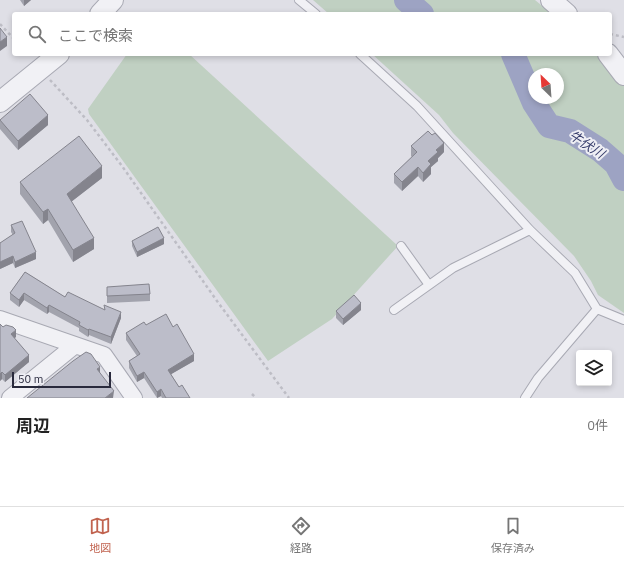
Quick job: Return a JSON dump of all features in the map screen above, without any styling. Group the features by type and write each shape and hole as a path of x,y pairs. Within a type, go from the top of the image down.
{"street":[{"path":"102,12 113,0"},
{"path":"551,0 565,12"},
{"path":"0,102 57,56"},
{"path":"610,56 624,75"},
{"path":"0,319 20,325 74,346 104,355 134,398"},
{"path":"10,398 74,346"}],"lane":[{"path":"299,0 314,12"},
{"path":"362,56 417,106 530,230 575,272 597,309 624,320"},
{"path":"394,310 453,268 530,230"},
{"path":"401,246 429,285"},
{"path":"525,398 538,378 597,309"}],"path":[{"path":"0,24 12,37"},
{"path":"612,34 624,37"},
{"path":"41,70 90,124 289,398"},
{"path":"252,394 256,398"}],"green space":[{"path":"313,0 535,0 550,12 327,12"},
{"path":"126,56 191,56 398,246 332,319 268,361 89,114 88,109"},
{"path":"374,56 598,56 624,86 624,313 598,295 591,281 574,256 453,133 439,115"}],"building":[{"path":"0,28 7,37 0,42"},
{"path":"30,94 48,115 18,141 0,120"},
{"path":"428,131 432,135 435,133 444,143 436,150 438,152 428,161 431,164 423,173 418,167 402,182 394,174 417,152 411,146"},
{"path":"79,136 102,166 67,194 94,238 73,250 48,209 43,212 20,182"},
{"path":"22,221 36,252 15,262 13,256 0,262 0,243 15,233 11,225"},
{"path":"158,227 164,238 137,252 132,241"},
{"path":"25,272 65,297 68,292 105,310 104,305 121,312 111,337 89,329 88,330 79,325 80,322 49,305 47,308 24,293 19,300 10,293"},
{"path":"149,284 150,294 107,296 107,287"},
{"path":"354,295 361,303 343,319 336,311"},
{"path":"166,314 173,327 177,324 194,354 168,370 179,387 182,385 190,398 166,398 161,389 157,392 144,372 137,376 129,361 140,354 126,333 144,322 146,325"},
{"path":"0,324 3,327 6,325 13,327 16,330 11,334 29,355 5,375 2,372 0,374"},
{"path":"86,352 91,354 100,367 97,369 114,391 105,398 27,398 73,361"}],"waterway":[{"name":"牛伏川","path":"406,0 420,12"},
{"name":"牛伏川","path":"514,56 534,103 549,126 570,131 600,150 616,164 624,179"}]}
